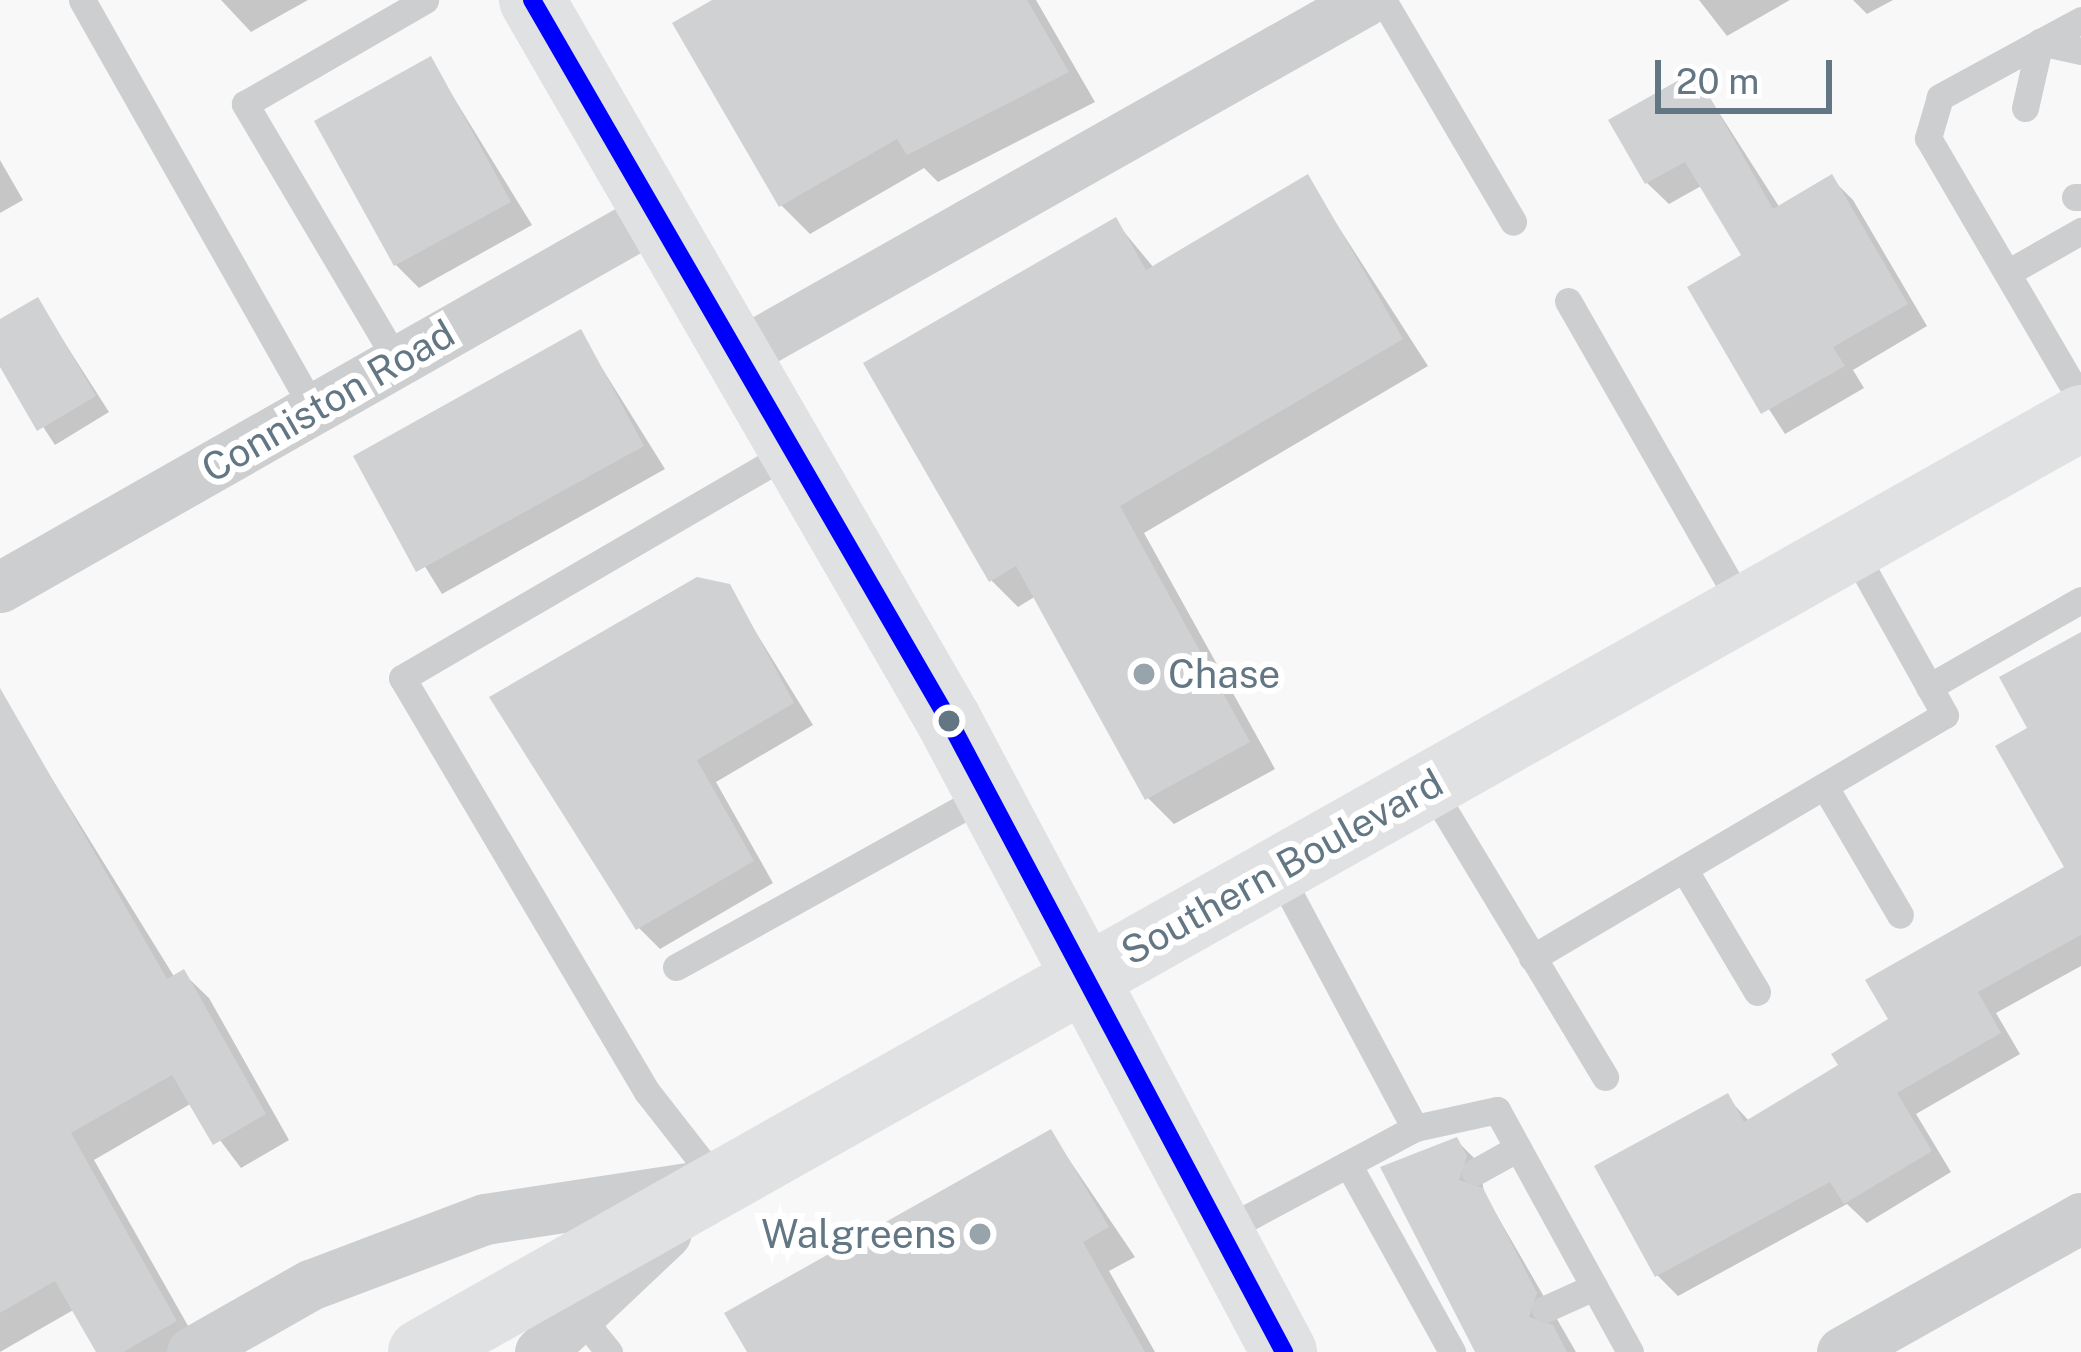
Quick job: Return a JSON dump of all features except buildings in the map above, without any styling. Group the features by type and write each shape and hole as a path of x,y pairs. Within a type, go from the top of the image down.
{"main road":[{"path":"536,2 988,794 1284,1352"},
{"name":"Southern Boulevard","path":"421,1352 2081,418"}],"street":[{"path":"736,356 1366,0"},
{"name":"Conniston Road","path":"4,576 313,409 655,215"},
{"path":"540,1352 594,1333 719,1184"},
{"path":"192,1352 310,1285 485,1219 719,1184"},
{"path":"1842,1352 2081,1218"}],"lane":[{"path":"82,0 313,409"},
{"path":"397,362 245,104 425,0"},
{"path":"1383,0 1514,223"},
{"path":"2081,20 1940,97 1928,138 2081,400"},
{"path":"2040,42 2081,51"},
{"path":"2025,108 2040,42"},
{"path":"2008,272 2081,231"},
{"path":"1568,301 1744,608"},
{"path":"719,1184 647,1092 402,678 792,451"},
{"path":"1532,958 1946,716 1851,547"},
{"path":"1929,687 2081,600"},
{"path":"1429,785 1605,1077"},
{"path":"1825,787 1900,915"},
{"path":"676,967 988,794"},
{"path":"1684,869 1757,992"},
{"path":"1277,870 1415,1128"},
{"path":"1221,1232 1415,1128 1497,1110 1628,1351"},
{"path":"1475,1172 1518,1148"},
{"path":"1348,1164 1391,1217 1461,1350"},
{"path":"1546,1310 1594,1287"}],"transit line":[{"path":"532,0 948,719 1284,1352"}],"place":[{"name":"Chase","path":"1144,674"},
{"name":"Walgreens","path":"980,1234"}]}
